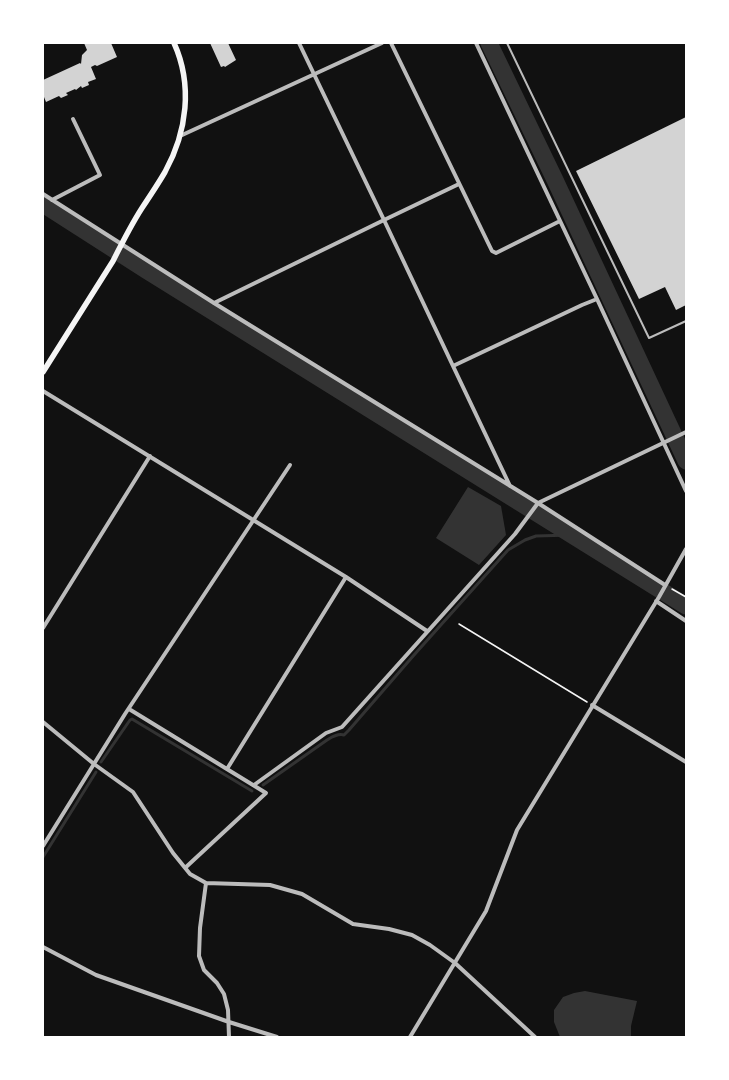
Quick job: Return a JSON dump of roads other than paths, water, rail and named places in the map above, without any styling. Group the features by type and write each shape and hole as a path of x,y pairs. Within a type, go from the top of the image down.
{"main road":[{"path":"43,372 113,261 121,244 165,171 180,136 185,114 186,96 184,74 174,43"}],"street":[{"path":"299,43 510,486"},
{"path":"180,136 382,43"},
{"path":"391,43 492,251 496,253 560,221"},
{"path":"476,43 686,491"},
{"path":"52,200 100,175 73,119"},
{"path":"214,303 459,184"},
{"path":"43,194 214,303 510,486 537,505 665,586"},
{"path":"453,366 597,299"},
{"path":"43,391 346,577 427,631"},
{"path":"254,785 326,733 342,727 515,534 537,505 684,433"},
{"path":"43,628 150,456"},
{"path":"43,846 129,708 290,465"},
{"path":"410,1037 486,911 517,830 686,549"},
{"path":"227,769 346,577"},
{"path":"657,599 686,621"},
{"path":"592,705 686,762"},
{"path":"129,708 254,785 266,794 185,868"},
{"path":"43,722 94,764 133,792 173,853 190,874 206,883 270,885 302,894 353,924 389,929 412,935 430,945 454,963 535,1037"},
{"path":"206,883 200,928 199,956 204,970 217,983 224,994 228,1010 229,1037"},
{"path":"43,946 96,975 276,1037"}],"lane":[{"path":"507,43 649,338 686,321"}],"waterway":[{"path":"489,43 555,180 686,461"},
{"path":"43,204 146,270 686,606"},
{"path":"263,785 327,740 337,735 344,735 508,550 525,540 536,536 571,535"},
{"path":"101,762 132,719 252,791"},
{"path":"43,857 96,772"}]}
